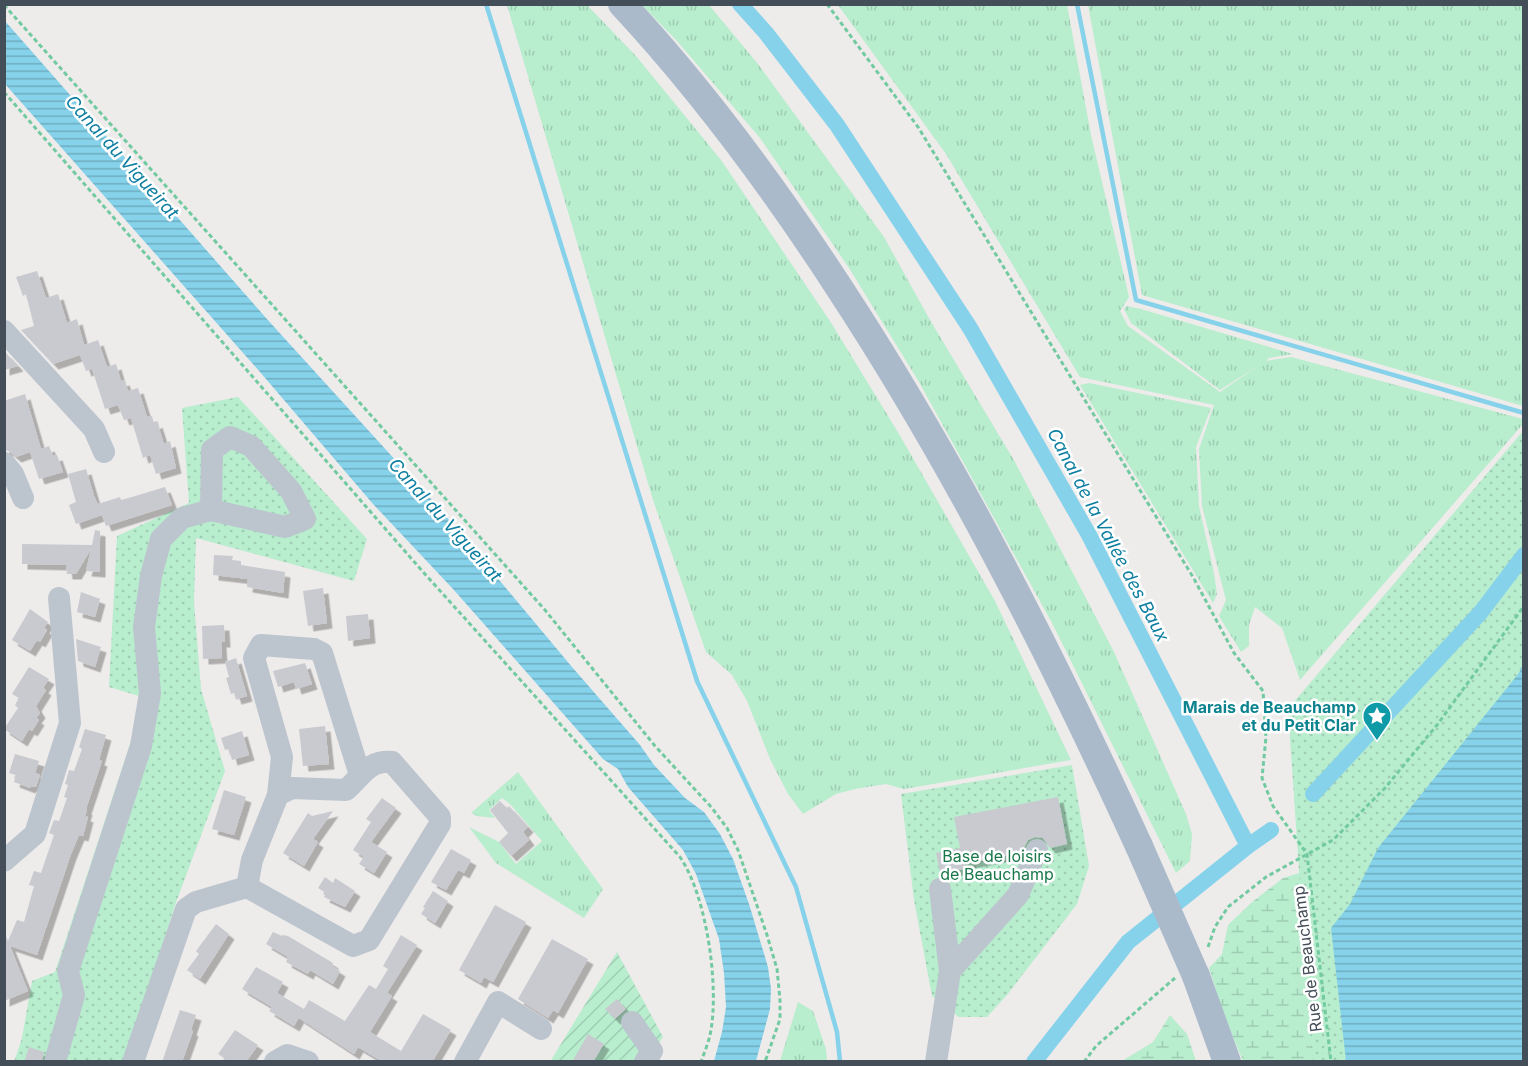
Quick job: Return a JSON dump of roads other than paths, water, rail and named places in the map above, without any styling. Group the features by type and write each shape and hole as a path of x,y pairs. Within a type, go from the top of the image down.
{"main road":[{"path":"622,4 735,138 797,223 897,378 963,491 1042,639 1138,846 1189,975 1227,1062"}],"street":[{"path":"4,331 94,429 104,452"},
{"path":"55,1062 74,995 68,971 141,746 150,693 144,627 151,576 161,539 182,518 211,510 285,527 305,519 291,491 251,446 230,437 212,450 211,510"},
{"path":"4,463 13,474 23,498"},
{"path":"4,861 35,834 70,723 58,598"},
{"path":"247,886 252,860 279,795 282,757 254,658 261,645 314,649 322,653 360,775"},
{"path":"133,1062 186,909 196,902 247,886 353,946 369,940 440,824 440,817 392,762 380,761 360,775 346,790 292,788 279,795"},
{"path":"950,971 1018,896 1037,850"},
{"path":"936,1062 950,971 940,889"},
{"path":"465,1062 498,1002 541,1029"},
{"path":"632,1022 652,1051 645,1062"},
{"path":"275,1062 287,1055 308,1062"}],"water":[{"name":"Canal du Vigueirat","path":"5,21 266,318 439,508 640,745 654,765 685,798 704,812 720,834 733,859 768,967 771,989 770,1009 756,1061 714,1061 726,1007 724,973 719,939 696,874 683,850 628,787 618,769 603,759 453,589 373,504 260,372 5,84"},
{"path":"1523,664 1523,1061 1346,1061 1331,928 1350,904 1378,848 1519,673"}],"waterway":[{"path":"486,4 697,681 796,887 837,1032 840,1062"},
{"name":"Canal de la Vallée des Baux","path":"740,4 766,33 837,125 970,328 1089,535 1248,846 1128,942 1034,1062"},
{"path":"1077,4 1136,300 1524,413"},
{"path":"1313,794 1481,612 1524,555"},
{"path":"1248,846 1271,830"}],"place":[{"name":"Marais de Beauchamp et du Petit Clar","path":"1377,742"}],"park label":[{"name":"Base de loisirs de Beauchamp","path":"997,865"}]}
